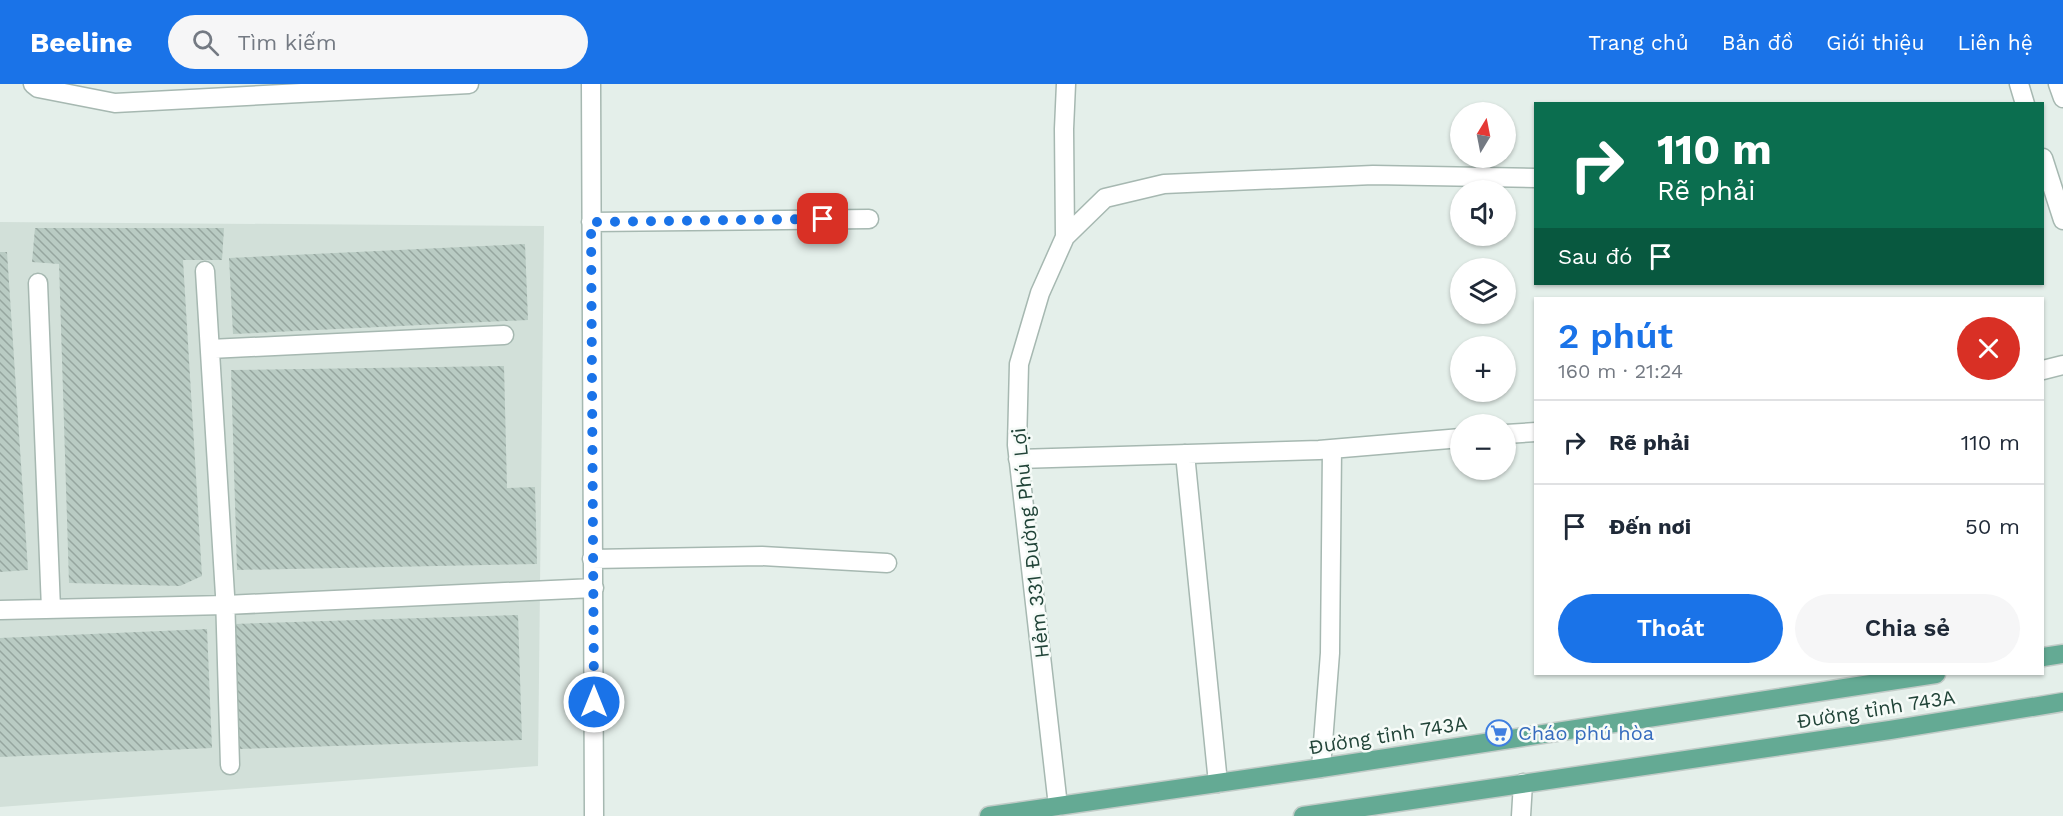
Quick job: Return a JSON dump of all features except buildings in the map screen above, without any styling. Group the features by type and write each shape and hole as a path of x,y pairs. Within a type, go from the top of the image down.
{"main road":[{"path":"2044,657 2063,654"},
{"name":"Đường tỉnh 743A","path":"989,816 1929,675"},
{"name":"Đường tỉnh 743A","path":"1303,816 1890,730 2063,702"}],"street":[{"path":"33,84 38,88 115,103 469,84"},
{"path":"591,84 594,816"},
{"path":"1065,237 1066,84"},
{"path":"2019,84 2024,102"},
{"path":"2058,84 2063,98"},
{"path":"2044,164 2047,180 2063,220"},
{"name":"Hẻm 331 Đường Phú Lợi","path":"1058,806 1017,445 1019,363 1040,293 1065,237 1105,198 1164,184 1373,176 1534,178"},
{"path":"591,222 869,219"},
{"path":"205,271 226,605 230,765"},
{"path":"38,283 51,609"},
{"path":"210,349 504,335"},
{"path":"2044,370 2063,365"},
{"path":"1516,433 1534,432"},
{"path":"1018,459 1332,449 1450,439"},
{"path":"1321,768 1330,653 1332,449"},
{"path":"1185,454 1218,783"},
{"path":"592,559 762,556 887,563"},
{"path":"0,610 226,605 594,588"},
{"path":"1521,816 1523,783"}],"shaded area":[{"path":"0,222 544,226 538,766 0,807"}],"place":[{"name":"Cháo phú hòa","path":"1499,733"}],"route":[{"path":"594,702 591,222 823,219"}]}
